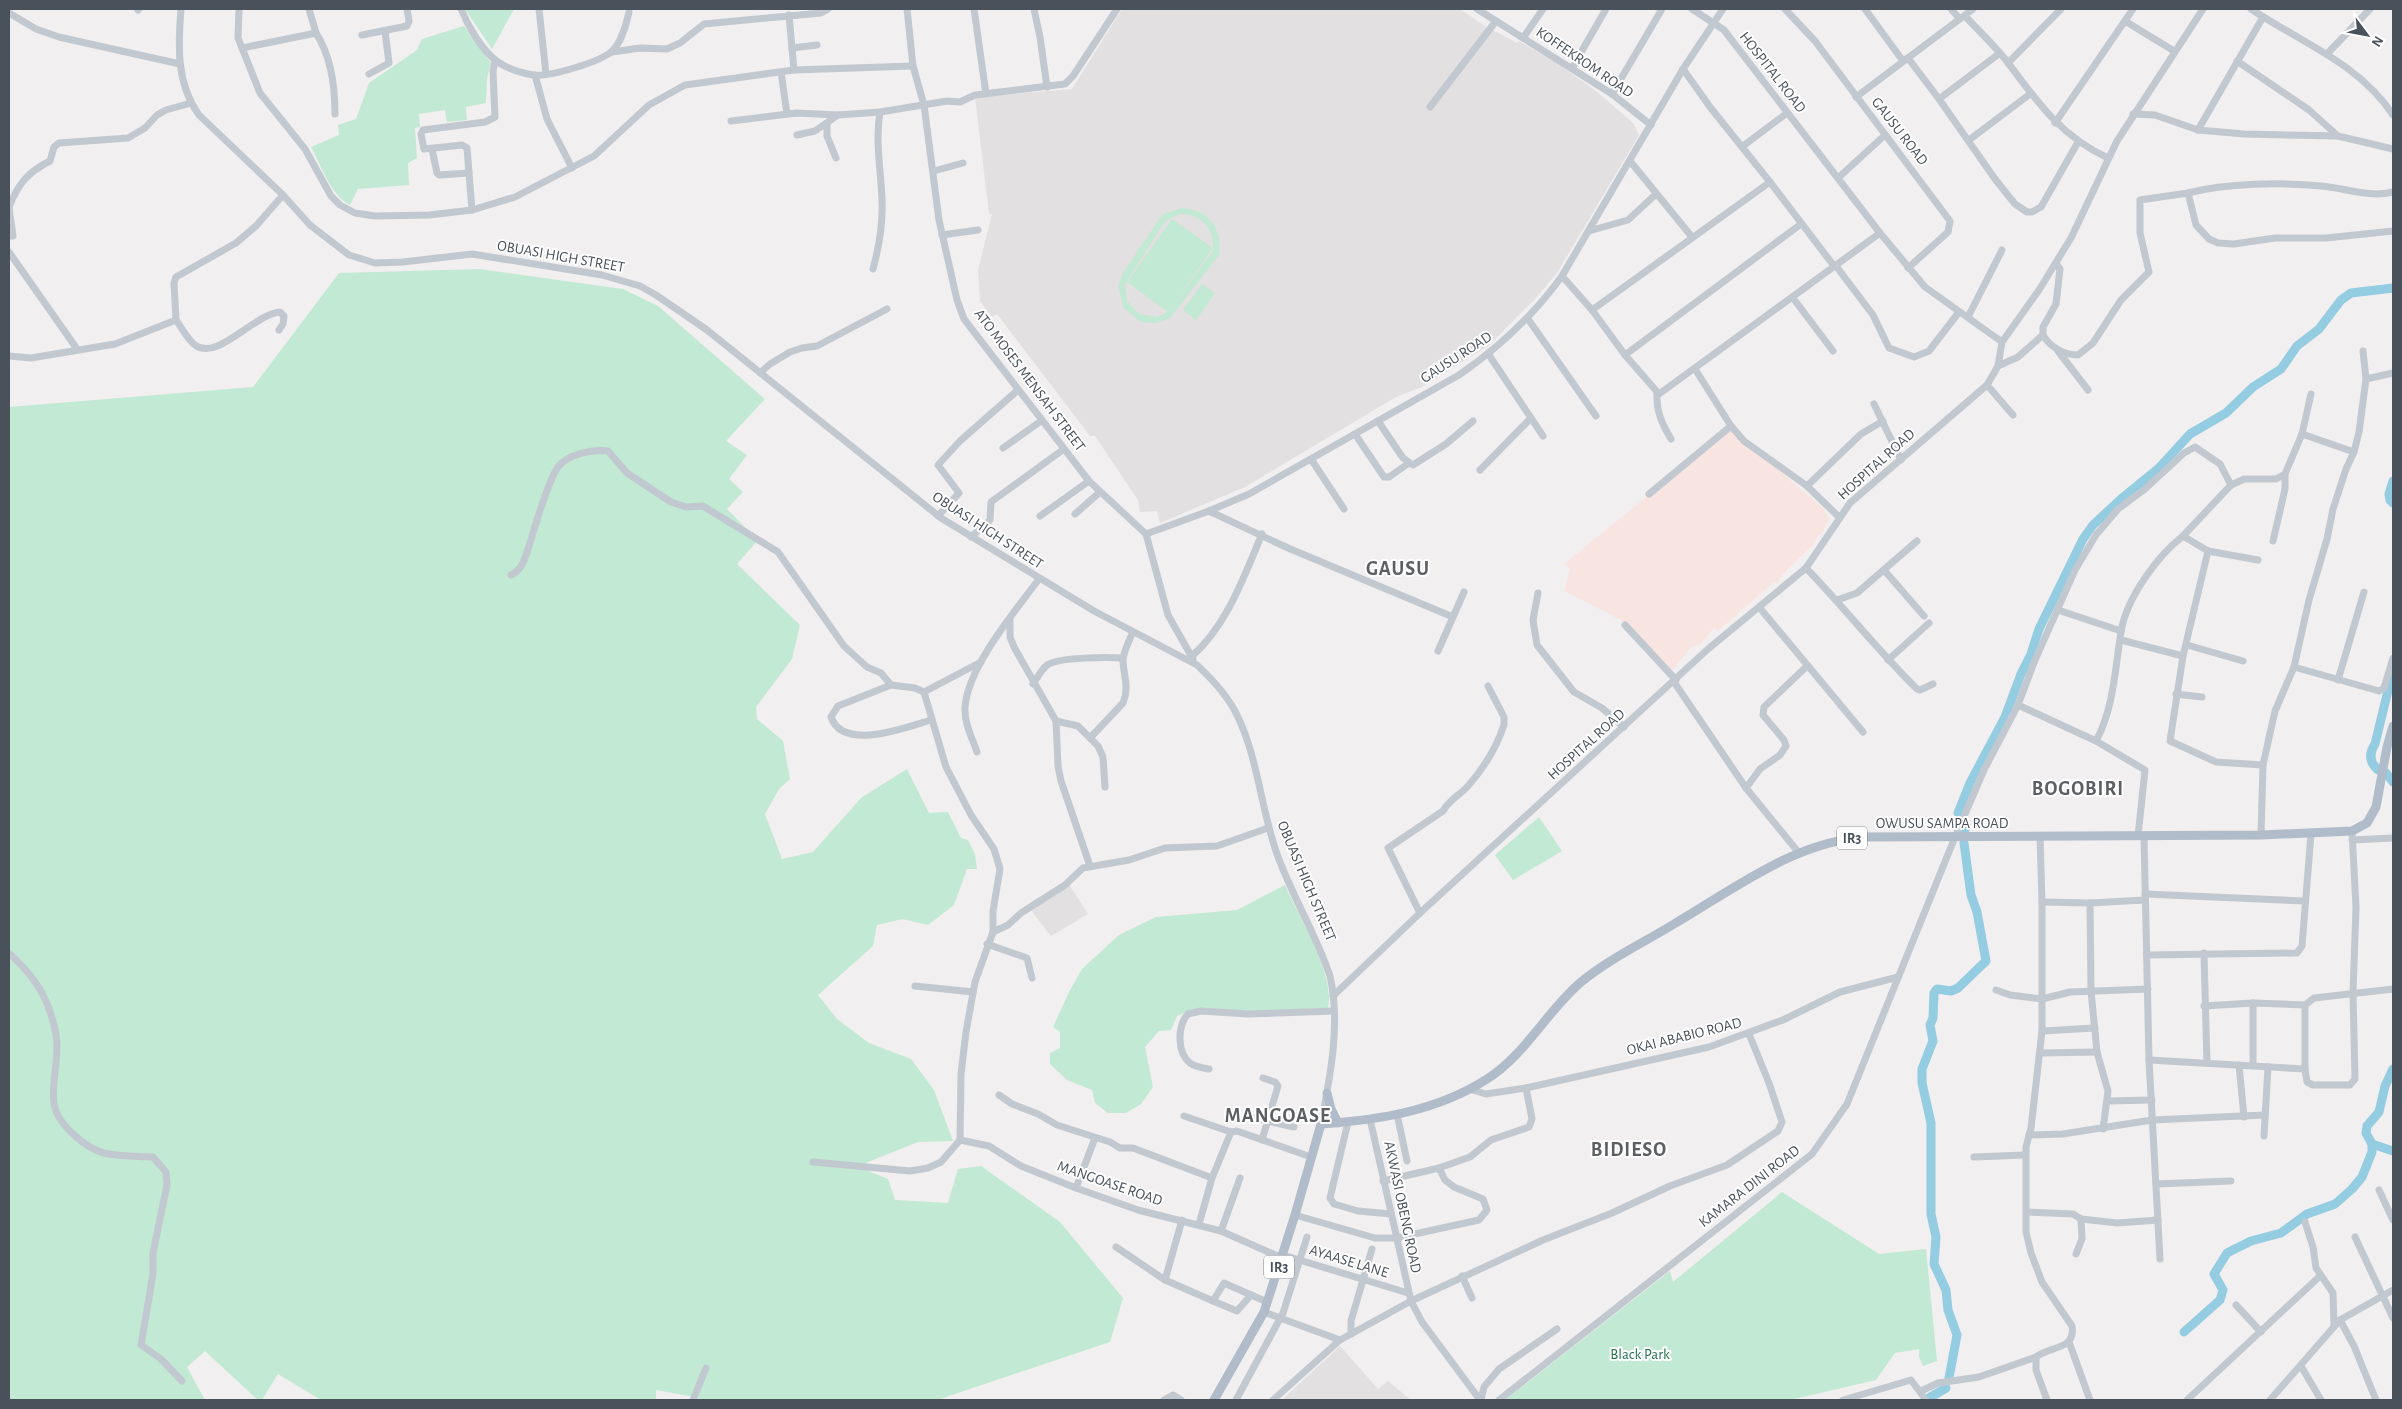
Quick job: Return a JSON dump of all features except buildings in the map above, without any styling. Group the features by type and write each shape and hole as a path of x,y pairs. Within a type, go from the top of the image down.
{"main road":[{"path":"2352,836 2367,823 2376,807 2387,747 2393,726"},
{"name":"OWUSU SAMPA ROAD","path":"1321,1124 1370,1119 1425,1108 1469,1089 1488,1078 1508,1062 1562,1001 1597,971 1784,860 1836,840 1955,836 2311,834 2352,836"},
{"path":"1327,1093 1331,1109 1343,1122"},
{"name":"OBUASI HIGH STREET","path":"1214,1400 1264,1312 1283,1256 1321,1124"}],"street":[{"name":"OBUASI HIGH STREET","path":"179,9 178,49 190,103 199,115 284,195 310,225 349,255 375,262 412,262 472,254 602,275 640,286 707,330 938,516 1039,579 1132,632 1197,665 1224,694 1238,716 1253,763 1268,828 1288,880 1326,965 1333,996 1334,1011 1332,1050 1321,1124"},
{"path":"238,9 238,38 260,93 305,149 331,196 340,205 356,213 375,216 429,215 472,210 515,197 594,156 649,105 685,85 794,70 912,66"},
{"path":"309,9 316,32 325,47 335,92 335,114"},
{"path":"362,35 407,26 409,21 407,9"},
{"path":"461,9 495,60 506,67 535,75 586,65 612,52 640,48 667,49 704,24 821,13 828,9"},
{"path":"539,9 546,74"},
{"name":"ATO MOSES MENSAH STREET","path":"907,9 912,66 924,105 942,236 956,300 964,319 1089,481 1146,534"},
{"path":"974,9 986,94"},
{"path":"1034,9 1047,87"},
{"path":"732,121 787,114 838,115 880,112 947,101 960,102 975,95 1065,84 1073,76 1117,9"},
{"name":"KOFFEKROM ROAD","path":"1478,9 1612,94 1651,125"},
{"path":"1523,38 1542,9"},
{"path":"1572,68 1606,9"},
{"path":"1612,94 1662,9"},
{"name":"HOSPITAL ROAD","path":"1333,996 1420,913 1708,649 1806,568 1850,503 1987,385 1998,366 2002,342 1925,287 1880,233 1724,30 1692,9"},
{"name":"GAUSU ROAD","path":"1146,534 1249,494 1489,355 1528,319 1562,276 1683,69 1712,22 1723,9"},
{"name":"GAUSU ROAD","path":"1785,9 1815,41 1950,221 1948,232 1908,268"},
{"path":"1865,9 1939,99 2006,193 2022,210 2028,212 2037,210 2044,203 2078,142"},
{"path":"1951,9 1963,17 2000,53 2030,94 2055,123 2078,142 2108,158"},
{"path":"1856,97 1973,9"},
{"path":"2008,63 2061,9"},
{"path":"2055,123 2133,9"},
{"path":"2002,342 2071,238 2108,158 2133,114 2203,9"},
{"path":"2251,9 2327,54 2362,79 2379,96 2393,115"},
{"path":"2327,54 2370,9"},
{"path":"612,52 620,39 630,12"},
{"path":"9,13 36,29 59,36 180,64"},
{"path":"789,15 794,70"},
{"path":"2198,130 2263,17"},
{"path":"1430,107 1496,21"},
{"path":"2125,22 2174,51"},
{"path":"369,74 389,62 390,58 385,31"},
{"path":"242,48 316,32"},
{"path":"792,48 818,46"},
{"path":"1939,99 2000,53"},
{"path":"472,210 466,146 432,149 422,147 421,134 424,130 485,122 495,117 493,71 495,60"},
{"path":"2237,61 2309,110 2338,136"},
{"path":"1683,69 1710,108 1742,146 1873,315 1889,348 1914,357 1929,350 1959,312"},
{"path":"781,72 787,114"},
{"path":"535,75 547,119 572,168"},
{"path":"1969,140 2030,94"},
{"path":"9,236 13,236 9,208 22,179 34,169 50,161 54,147 59,143 128,138 145,128 157,115 166,110 190,103"},
{"path":"873,269 880,242 882,216 878,142 880,112"},
{"path":"1742,146 1787,113"},
{"path":"2133,114 2155,115 2198,130 2244,134 2338,136 2393,149"},
{"path":"797,135 815,131 838,115"},
{"path":"827,123 827,136 836,158"},
{"path":"1838,178 1885,135"},
{"path":"432,149 439,175 469,173"},
{"path":"1630,161 1692,237"},
{"path":"934,171 963,163"},
{"path":"1592,310 1770,182"},
{"path":"2057,349 2070,355 2083,352 2103,329 2124,296 2149,272 2140,233 2140,200 2214,188 2253,185 2321,186 2370,193 2393,192"},
{"path":"2188,193 2196,225 2209,238 2218,243 2234,244 2275,238 2326,238 2393,231"},
{"path":"1589,231 1628,220 1656,194"},
{"path":"279,330 283,324 284,316 280,312 267,314 217,347 206,349 196,347 176,320 174,283 176,277 236,243 256,226 284,195"},
{"path":"1625,355 1801,224"},
{"path":"942,236 978,230"},
{"path":"1657,393 1663,393 1880,233"},
{"path":"1968,317 2002,250"},
{"path":"9,252 78,349"},
{"path":"2056,263 2060,269 2056,304 2043,327 2043,335 2057,349 2088,390"},
{"path":"1562,276 1592,310 1625,355 1657,393 1658,410 1662,424 1671,439"},
{"path":"1793,298 1834,351"},
{"path":"760,373 770,364 790,352 817,346 887,309"},
{"path":"1528,319 1596,416"},
{"path":"9,356 31,358 114,344 176,320"},
{"path":"1998,366 2018,357 2043,335"},
{"path":"2261,835 2264,766 2275,711 2294,667 2333,509 2346,469 2354,452 2363,411 2366,378 2362,351"},
{"path":"1489,355 1543,436"},
{"path":"1695,369 1731,426 1744,441 1808,486 1839,517"},
{"path":"2366,378 2393,373"},
{"path":"1987,385 2014,415"},
{"path":"938,516 960,493 938,465 960,441 1018,390"},
{"path":"2273,540 2285,489 2285,474 2302,434 2311,394"},
{"path":"1874,404 1901,460"},
{"path":"1480,470 1531,418"},
{"path":"1355,434 1384,477 1389,477 1409,463 1417,463 1473,420"},
{"path":"1003,448 1041,421"},
{"path":"1378,421 1409,463"},
{"path":"1808,486 1861,434 1882,421"},
{"path":"1650,494 1731,426"},
{"path":"2302,434 2354,452"},
{"name":"KAMARA DINI ROAD","path":"1499,1400 1808,1159 1847,1104 1955,836 1984,770 2018,706 2035,660 2075,570 2096,535 2118,509 2145,489 2192,448 2198,448 2220,464 2231,485"},
{"path":"971,537 990,520 992,502 1064,449"},
{"path":"511,576 523,563 558,468 569,458 598,450 608,451 627,473 671,502 686,507 703,506 778,552 844,646 867,666 881,673 891,686"},
{"path":"1311,459 1344,509"},
{"path":"2096,741 2106,719 2121,640 2121,631 2136,594 2163,555 2231,485 2244,478 2276,478 2285,474"},
{"path":"1040,516 1089,481"},
{"path":"1074,514 1100,492"},
{"path":"1209,511 1262,534 1288,548 1453,618"},
{"path":"1146,534 1165,605 1183,644 1197,665"},
{"path":"1191,657 1207,643 1225,614 1262,534"},
{"path":"2183,536 2208,551 2258,560"},
{"path":"1837,600 1858,592 1917,541"},
{"path":"2208,551 2183,656 2170,741 2216,762 2264,766"},
{"path":"1806,568 1837,600 1888,660 1917,689 1920,690 1933,684"},
{"path":"1884,570 1924,616"},
{"path":"977,752 965,709 981,662 1039,579"},
{"path":"1438,651 1464,592"},
{"path":"2338,680 2364,592"},
{"path":"1538,594 1533,620 1537,645 1578,696 1602,708 1624,727"},
{"path":"1758,607 1863,732"},
{"path":"2058,610 2121,631"},
{"path":"1010,618 1010,637 1033,684 1056,721 1061,781 1090,866"},
{"path":"1888,660 1929,623"},
{"path":"1626,625 1675,681 1746,788 1800,854"},
{"path":"1090,738 1118,708 1126,696 1127,681 1123,658 1132,632"},
{"path":"2121,640 2183,656"},
{"path":"1176,654 1183,644"},
{"path":"2187,645 2243,661"},
{"path":"1033,684 1047,665 1058,661 1105,657 1123,658"},
{"path":"2294,667 2379,691 2384,688 2393,658"},
{"path":"924,692 981,662"},
{"path":"1746,788 1760,769 1780,755 1786,746 1784,740 1762,715 1764,707 1807,666"},
{"path":"924,692 916,688 891,686 838,706 831,718 833,724 844,732 866,736 930,720"},
{"path":"1420,913 1388,848 1444,811 1447,805 1466,788 1482,768 1504,725 1504,717 1488,686"},
{"path":"813,1162 910,1171 928,1168 941,1162 960,1140 961,1074 973,992 987,944 993,932 993,911 1000,869 994,848 971,815 953,783 930,720 924,692"},
{"path":"2176,694 2202,697"},
{"path":"2018,706 2096,741 2144,770 2141,836 2145,897 2149,1060 2160,1259"},
{"path":"1056,721 1073,724 1101,750 1104,787"},
{"path":"993,932 1008,925 1020,913 1065,885 1083,868 1129,860 1165,848 1217,846 1268,828"},
{"path":"2147,955 2298,953 2302,946 2311,834"},
{"path":"1921,1391 1938,1383 1979,1377 2066,1345 2073,1332 2072,1326 2047,1292 2036,1267 2026,1232 2025,1155 2041,1052 2042,1031 2040,836"},
{"path":"2305,1006 2306,1078 2310,1084 2350,1085 2353,1083 2353,993 2356,907 2352,836 2393,838"},
{"path":"2042,902 2090,903 2145,897 2305,901"},
{"path":"2090,903 2091,991 2094,1028 2097,1052 2108,1091 2103,1129"},
{"path":"987,944 1027,958 1032,978"},
{"path":"9,953 28,971 40,986 56,1034 54,1104 59,1118 85,1143 103,1153 153,1157 166,1172 167,1185 159,1216 153,1253 153,1274 141,1345 161,1359 182,1382"},
{"path":"2204,953 2204,1006 2208,1063"},
{"name":"OKAI ABABIO ROAD","path":"1469,1089 1486,1094 1526,1088 1709,1047 1749,1034 1840,992 1898,976"},
{"path":"915,986 973,992"},
{"path":"1996,990 2010,995 2042,999 2070,992 2148,989"},
{"path":"2204,1006 2253,1003 2305,1006 2314,998 2393,989"},
{"path":"2253,1003 2254,1066"},
{"path":"1209,1069 1194,1065 1183,1055 1180,1035 1181,1025 1188,1014 1201,1011 1248,1014 1334,1011"},
{"path":"2042,1031 2094,1028"},
{"path":"1273,1400 1340,1340 1411,1301 1566,1230 1619,1210 1670,1186 1727,1165 1778,1131 1782,1122 1769,1083 1749,1034"},
{"path":"2041,1052 2097,1052"},
{"path":"2149,1060 2305,1069"},
{"path":"2239,1065 2244,1117"},
{"path":"2264,1136 2268,1067"},
{"path":"1262,1140 1278,1086 1275,1082 1263,1078"},
{"path":"1383,1181 1439,1168 1470,1157 1491,1140 1529,1127 1532,1119 1526,1088"},
{"path":"999,1095 1012,1104 1038,1114 1057,1125 1120,1148 1133,1148 1212,1178"},
{"path":"2107,1101 2152,1100"},
{"path":"1398,1114 1407,1161"},
{"path":"1184,1116 1231,1132 1237,1131 1311,1157"},
{"path":"2029,1135 2053,1135 2103,1129 2152,1120 2265,1116"},
{"path":"1249,1117 1294,1126"},
{"name":"AKWASI OBENG ROAD","path":"1370,1119 1411,1301 1422,1322 1481,1400"},
{"path":"1343,1122 1330,1198 1334,1204 1358,1211 1391,1214"},
{"path":"1199,1224 1212,1178 1231,1132"},
{"path":"1076,1188 1094,1138"},
{"name":"MANGOASE ROAD","path":"960,1140 989,1146 1021,1166 1076,1188 1138,1210 1222,1231 1283,1256"},
{"path":"1974,1157 2025,1155"},
{"path":"1295,1215 1362,1236 1396,1238 1479,1220 1485,1215 1487,1210 1483,1199 1454,1187 1445,1180 1439,1168"},
{"path":"1222,1231 1240,1178"},
{"path":"2157,1184 2231,1181"},
{"path":"2378,1190 2393,1220"},
{"path":"2026,1212 2073,1214 2081,1218 2117,1223 2158,1220"},
{"path":"2076,1254 2082,1239 2081,1218"},
{"path":"1165,1280 1182,1220"},
{"path":"2305,1222 2320,1276 2333,1293 2334,1326"},
{"path":"1236,1400 1281,1318 1307,1237"},
{"path":"2355,1237 2393,1318"},
{"path":"1116,1247 1165,1280 1237,1311 1251,1295"},
{"path":"1351,1334 1351,1321 1372,1249"},
{"name":"AYAASE LANE","path":"1283,1256 1408,1293"},
{"path":"1462,1276 1472,1298"},
{"path":"2187,1400 2320,1276"},
{"path":"1213,1301 1224,1283 1267,1302"},
{"path":"2270,1400 2340,1320 2393,1290"},
{"path":"2236,1305 2261,1332"},
{"path":"1264,1312 1340,1340"},
{"path":"2340,1320 2354,1346 2376,1400"},
{"path":"1481,1400 1484,1387 1499,1369 1557,1328"},
{"path":"2068,1342 2090,1400"},
{"path":"2036,1356 2036,1370 2047,1400"},
{"path":"2301,1366 2321,1400"},
{"path":"693,1400 706,1368"},
{"path":"1843,1400 1912,1380 1926,1400"},
{"path":"1164,1400 1173,1395 1181,1400"}],"shaded area":[{"path":"1122,9 1460,9 1485,26 1517,43 1519,41 1558,64 1596,91 1633,123 1639,135 1557,273 1534,300 1488,346 1422,387 1396,397 1245,487 1160,523 1157,511 1140,512 1138,500 1095,436 1090,436 997,314 992,317 980,301 978,270 992,214 989,214 975,97 1072,89"},
{"path":"1730,429 1823,508 1830,519 1814,544 1783,574 1777,583 1774,582 1718,631 1714,628 1698,647 1697,645 1691,647 1672,671 1625,622 1564,591 1570,569 1564,564"},
{"path":"1069,884 1088,914 1051,936 1030,909"},
{"path":"1340,1346 1378,1389 1388,1381 1411,1400 1282,1400"}],"green space":[{"path":"465,9 514,9 492,49"},
{"path":"464,26 491,63 487,78 486,103 466,107 467,120 447,122 445,110 419,114 420,127 415,128 417,158 408,163 409,185 358,189 350,205 332,187 311,147 339,135 338,125 356,119 369,83 417,50 422,39"},
{"path":"1181,208 1191,209 1206,216 1212,222 1219,236 1219,255 1170,318 1156,323 1141,322 1124,308 1118,287 1123,273 1162,215","holes":["1180,214 1195,217 1206,224 1212,236 1213,248 1172,219 1127,282 1168,312 1157,317 1139,314 1127,301 1125,284 1165,221","1213,248 1213,251 1169,311"]},
{"path":"479,269 623,289 658,306 765,399 726,441 747,455 729,479 743,492 727,509 758,540 737,564 800,625 792,659 756,707 757,719 783,741 790,779 779,789 765,814 782,859 813,852 861,798 907,769 929,813 948,812 961,838 968,840 975,854 977,869 967,869 954,905 928,925 902,919 877,925 873,946 818,995 837,1019 869,1043 911,1059 934,1090 953,1141 918,1142 863,1164 868,1171 888,1179 895,1200 948,1203 958,1169 981,1166 1060,1222 1123,1298 1110,1342 937,1400 698,1400 699,1398 656,1390 656,1400 321,1400 278,1374 262,1400 258,1400 205,1351 187,1367 205,1400 9,1400 9,407 253,387 339,273"},
{"path":"1202,284 1215,293 1196,320 1183,310"},
{"path":"1539,817 1562,851 1513,880 1495,855"},
{"path":"1285,885 1321,963 1329,995 1328,1008 1253,1011 1210,1009 1177,1016 1171,1030 1159,1031 1145,1047 1153,1087 1141,1104 1126,1113 1108,1113 1095,1103 1092,1090 1067,1080 1050,1064 1050,1053 1060,1048 1060,1032 1053,1027 1069,992 1082,969 1119,935 1156,917 1237,910"},
{"name":"Black Park","path":"1782,1192 1879,1254 1926,1249 1937,1361 1923,1366 1919,1357 1919,1349 1895,1353 1876,1380 1790,1400 1505,1400 1670,1271 1673,1282"}],"waterway":[{"path":"1958,813 1970,783 2005,717 2021,674 2031,654 2039,629 2083,539 2093,525 2159,468 2190,434 2226,413 2253,387 2281,369 2297,346 2319,329 2341,300 2351,293 2393,288"},
{"path":"2393,481 2389,494 2390,500 2393,503"},
{"path":"2378,770 2373,764 2371,754 2393,670"},
{"path":"2386,773 2393,782"},
{"path":"1964,823 1965,830"},
{"path":"1949,1378 1957,1335 1948,1310 1946,1290 1934,1264 1936,1237 1931,1214 1931,1123 1922,1083 1922,1069 1933,1041 1930,1025 1933,1018 1934,993 1937,989 1951,991 1958,988 1986,961 1977,912 1971,895 1964,843"},
{"path":"2184,1332 2220,1300 2223,1290 2214,1274 2227,1253 2251,1241 2281,1233 2307,1214 2335,1204 2362,1177 2372,1152 2372,1144 2366,1133 2367,1126 2379,1112 2385,1086 2393,1069"},
{"path":"2372,1144 2393,1151"},
{"path":"1929,1398 1946,1388"}],"district":[{"name":"GAUSU","path":"1398,568"},
{"name":"BOGOBIRI","path":"2078,788"},
{"name":"MANGOASE","path":"1278,1115"},
{"name":"BIDIESO","path":"1629,1149"}]}
